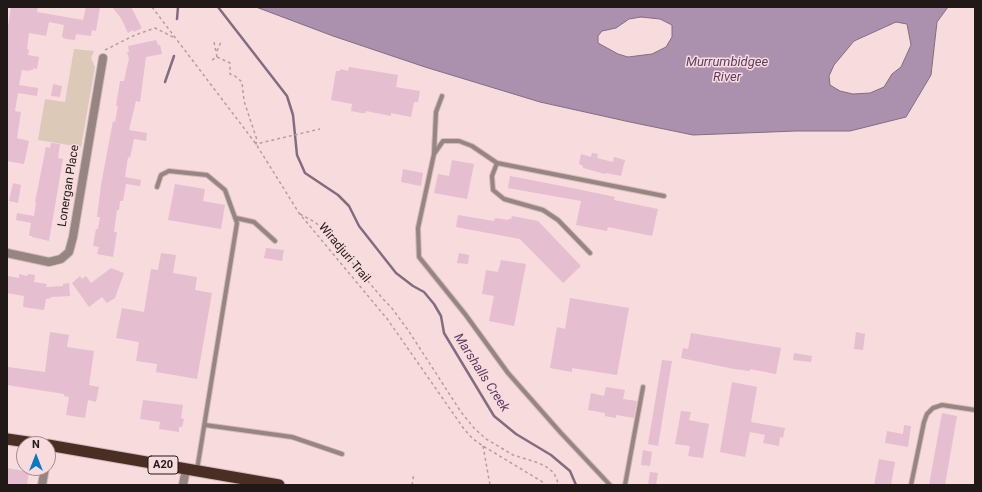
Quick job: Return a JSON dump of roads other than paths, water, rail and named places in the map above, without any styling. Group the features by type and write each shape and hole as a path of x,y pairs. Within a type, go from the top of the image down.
{"highway":[{"name":"A20","path":"56,448 279,485"}],"street":[{"name":"Lonergan Place","path":"7,252 50,262 61,259 69,252 73,237 104,54"},
{"path":"183,485 186,469"}],"lane":[{"path":"442,96 436,112 434,154 418,228 419,257 465,314 508,373 561,433 610,485"},
{"path":"434,154 443,141 459,141 472,146 497,163 664,196"},
{"path":"497,163 492,176 493,190 504,199 544,210 558,220 590,253"},
{"path":"157,187 161,175 169,171 207,175 225,190 237,223 197,471"},
{"path":"236,218 254,222 275,241"},
{"path":"625,485 643,386"},
{"path":"911,485 927,414 933,408 942,405 975,410"},
{"path":"205,425 292,437 342,454"}],"water":[{"name":"Murrumbidgee River","path":"256,7 948,7 937,22 931,75 906,117 850,131 796,131 693,135 540,102 425,67 333,36","holes":["641,17 660,19 672,25 672,37 666,47 652,54 628,57 618,54 598,43 598,36 602,31 616,28 629,19","896,22 907,24 911,45 901,67 892,74 884,87 870,93 853,94 840,91 830,85 829,76 834,65 854,41"]}],"waterway":[{"path":"177,19 178,7"},
{"name":"Marshalls Creek","path":"218,7 287,96 293,115 297,155 305,173 338,195 349,206 359,226 396,273 413,286 424,292 434,304 441,316 444,333 494,416 516,434 551,455 570,471 576,485"},
{"path":"165,82 174,56"}]}
